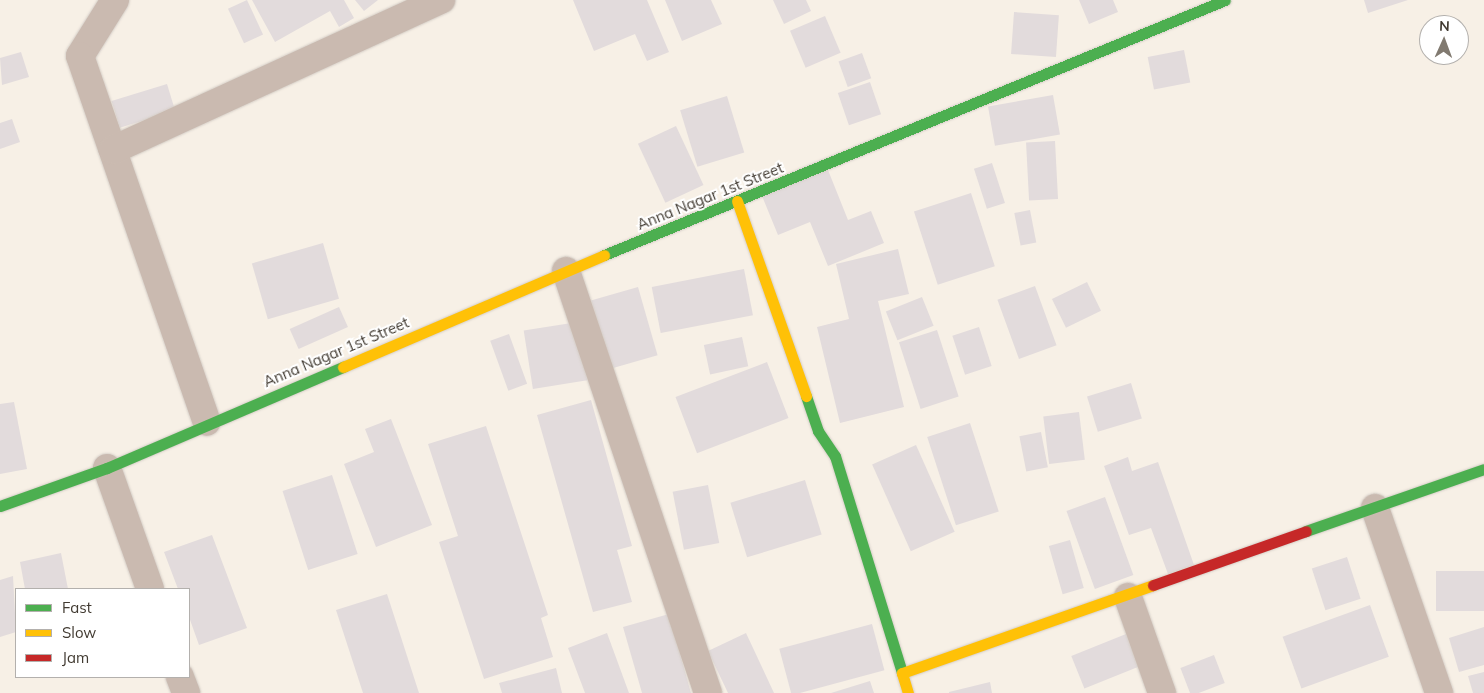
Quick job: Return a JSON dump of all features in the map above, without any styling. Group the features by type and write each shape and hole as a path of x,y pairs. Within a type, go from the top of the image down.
{"street":[{"path":"115,0 80,56 207,422"},
{"path":"112,150 441,0"},
{"name":"Anna Nagar 1st Street","path":"0,506 107,468 207,422 566,271 1225,0"},
{"path":"737,201 818,432 835,456 908,693"},
{"path":"566,271 708,693"},
{"path":"107,468 150,588"},
{"path":"902,673 1128,597 1484,469"},
{"path":"1375,508 1439,693"},
{"path":"1128,597 1162,693"},
{"path":"180,678 186,693"}],"building":[{"path":"247,0 263,34 244,43 228,9"},
{"path":"252,0 344,0 354,18 339,27 330,11 275,42"},
{"path":"355,0 378,0 364,11"},
{"path":"573,0 647,0 669,52 647,61 635,34 594,51"},
{"path":"665,0 711,0 722,24 682,41"},
{"path":"773,0 806,0 811,11 784,24"},
{"path":"1079,0 1113,0 1118,12 1089,24"},
{"path":"1364,0 1408,0 1368,13"},
{"path":"1014,12 1059,15 1056,57 1011,54"},
{"path":"825,16 841,53 806,68 790,31"},
{"path":"1184,50 1190,82 1154,89 1148,57"},
{"path":"21,52 29,77 2,85 0,58"},
{"path":"862,53 871,78 848,87 839,62"},
{"path":"870,82 881,114 849,125 838,93"},
{"path":"167,84 175,111 120,128 112,101"},
{"path":"1053,95 1060,134 995,146 988,106"},
{"path":"727,96 744,152 697,167 680,110"},
{"path":"12,119 20,142 0,149 0,123"},
{"path":"676,126 703,185 665,203 638,144"},
{"path":"1055,141 1058,199 1029,200 1026,143"},
{"path":"992,163 1005,203 987,209 974,169"},
{"path":"828,170 848,220 871,211 884,243 828,266 810,222 778,235 762,196"},
{"path":"971,193 995,266 938,285 914,212"},
{"path":"1030,210 1036,242 1021,245 1014,213"},
{"path":"323,243 339,299 268,319 252,263"},
{"path":"898,249 909,294 878,301 904,407 840,423 817,327 849,319 836,264"},
{"path":"744,269 753,315 661,333 652,287"},
{"path":"1087,282 1101,311 1066,328 1052,299"},
{"path":"1035,286 1057,345 1019,359 997,300"},
{"path":"638,287 658,355 610,369 591,301"},
{"path":"922,297 934,326 897,340 886,312"},
{"path":"339,307 348,327 299,349 290,329"},
{"path":"578,322 587,380 533,389 524,331"},
{"path":"979,327 992,366 965,375 952,336"},
{"path":"937,330 959,397 921,409 899,342"},
{"path":"509,334 527,384 508,391 490,341"},
{"path":"742,337 748,366 710,374 704,345"},
{"path":"767,362 789,418 697,453 676,397"},
{"path":"1131,383 1142,418 1098,432 1087,396"},
{"path":"591,400 632,546 617,550 632,602 593,612 537,415"},
{"path":"14,402 27,469 0,474 0,404"},
{"path":"1079,412 1085,460 1049,464 1043,416"},
{"path":"391,419 432,525 376,547 344,464 374,452 365,429"},
{"path":"970,423 999,511 956,525 927,437"},
{"path":"486,426 548,615 541,618 553,657 484,679 439,542 458,536 428,444"},
{"path":"1041,432 1048,467 1026,472 1019,436"},
{"path":"916,445 955,532 911,551 872,465"},
{"path":"1128,457 1132,471 1158,462 1194,565 1168,574 1151,528 1129,535 1104,466"},
{"path":"332,475 358,554 308,570 283,491"},
{"path":"805,480 822,535 747,557 730,503"},
{"path":"708,485 719,543 684,550 673,492"},
{"path":"1105,497 1133,575 1095,589 1066,511"},
{"path":"212,535 247,628 199,645 190,620 190,588 178,588 164,552"},
{"path":"1070,540 1084,588 1063,594 1049,546"},
{"path":"61,553 68,588 25,588 20,562"},
{"path":"1347,557 1361,599 1325,610 1312,568"},
{"path":"1436,571 1484,571 1484,611 1436,611"},
{"path":"13,576 15,632 0,637 0,580"},
{"path":"387,594 419,693 363,693 336,610"},
{"path":"1370,605 1389,657 1301,688 1283,637"},
{"path":"669,614 691,693 642,693 623,627"},
{"path":"872,624 884,670 800,693 791,693 779,649"},
{"path":"1484,627 1484,665 1459,672 1449,638"},
{"path":"607,633 629,693 585,693 568,648"},
{"path":"746,633 774,693 728,693 708,651"},
{"path":"1126,634 1139,666 1084,689 1071,656"},
{"path":"1214,655 1225,683 1199,693 1190,693 1180,668"},
{"path":"556,668 562,693 502,693 499,683"},
{"path":"1484,672 1484,693 1473,693 1468,676"},
{"path":"870,681 874,693 831,693"},
{"path":"990,682 992,693 949,693 949,692"}],"traffic: fast":[{"path":"604,255 1225,0"},
{"path":"0,506 107,468 343,367"},
{"path":"806,396 818,431 835,456 902,673"},
{"path":"1306,531 1484,469"}],"traffic: slow":[{"path":"737,201 806,396"},
{"path":"343,367 604,255"},
{"path":"908,693 902,673 1153,585"}],"traffic: jam":[{"path":"1153,585 1306,531"}]}
